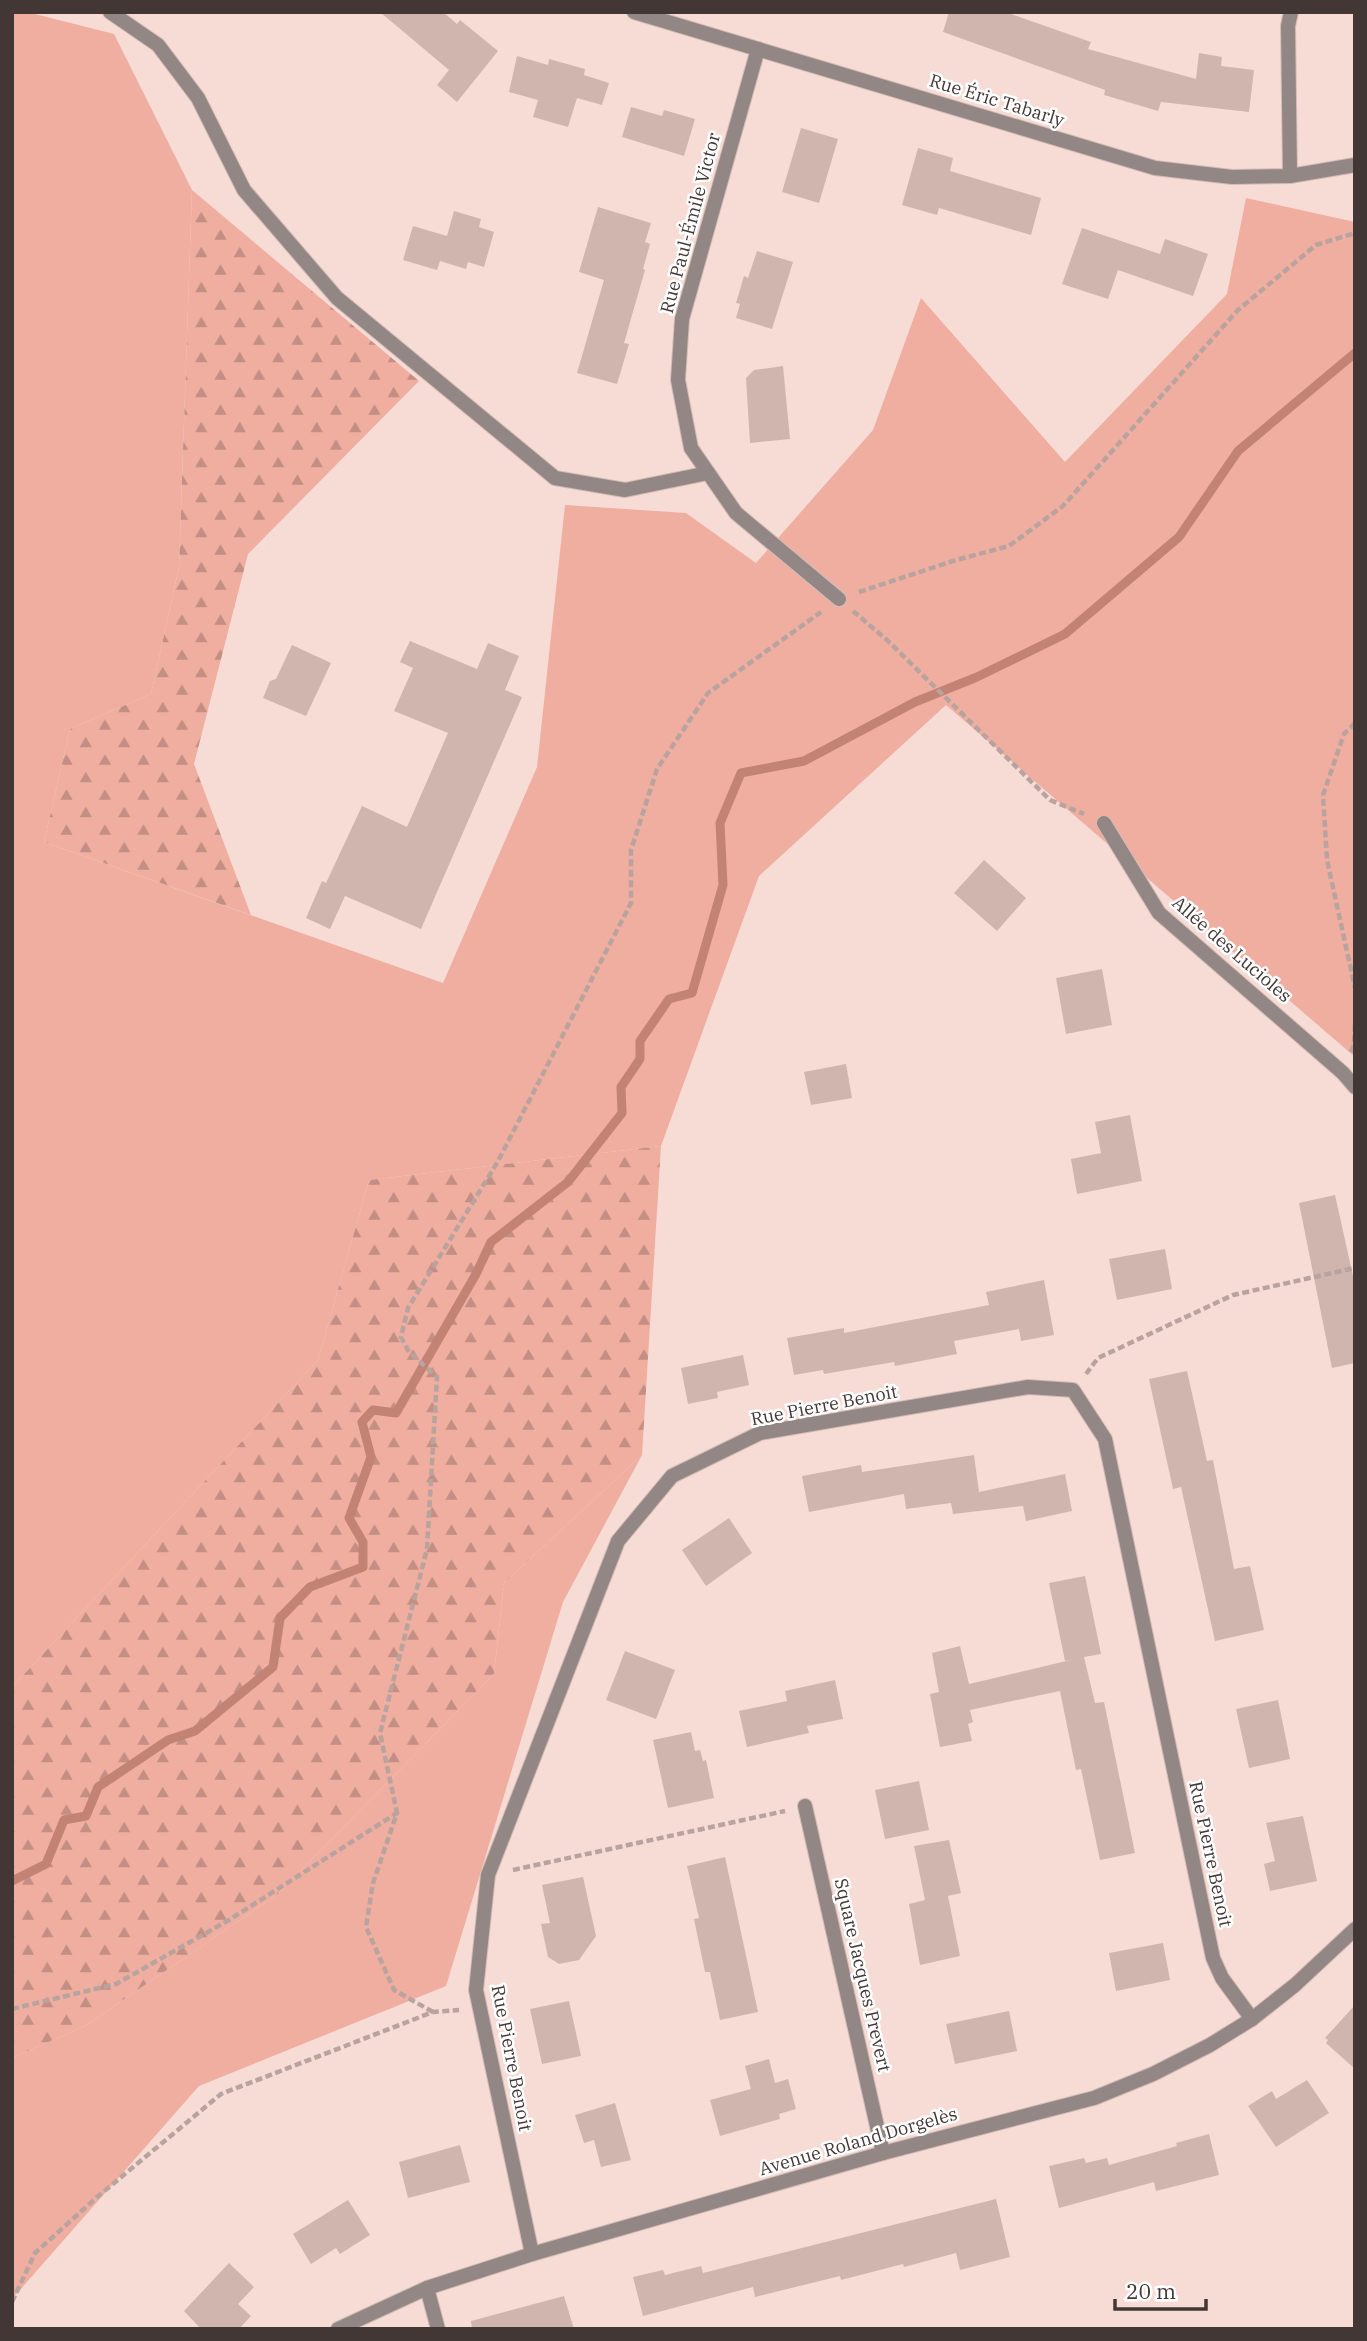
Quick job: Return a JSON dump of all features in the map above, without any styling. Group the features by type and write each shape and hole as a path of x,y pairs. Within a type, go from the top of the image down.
{"street":[{"path":"110,12 158,45 198,98 244,190 337,298 555,478 625,490 708,473"},
{"name":"Rue Éric Tabarly","path":"634,12 1155,168 1232,177 1290,176 1355,165"},
{"path":"1290,12 1290,176"},
{"name":"Rue Paul-Émile Victor","path":"758,49 682,319 678,380 691,448 736,513 839,599"},
{"name":"Allée des Lucioles","path":"1104,823 1159,913 1343,1073 1355,1087"},
{"name":"Rue Pierre Benoit","path":"532,2254 476,1990 488,1875 618,1541 672,1476 760,1433 1028,1387 1073,1391 1105,1439 1213,1958 1222,1978 1252,2019"},
{"name":"Square Jacques Prevert","path":"805,1806 883,2153"},
{"name":"Avenue Roland Dorgelès","path":"338,2329 427,2288 532,2254 883,2153 1094,2098 1164,2068 1252,2019 1295,1985 1355,1929"},
{"path":"427,2288 438,2329"}],"path":[{"path":"433,2012 394,1990 366,1927 373,1883 397,1813 380,1733 426,1549 437,1377 409,1352 401,1337 408,1308 497,1163 631,904 631,850 657,769 708,693 839,599 956,560 1009,546 1063,506 1238,310 1316,245 1355,233"},
{"path":"839,599 887,640 1050,800 1104,823"},
{"path":"1355,723 1344,734 1323,795 1327,860 1355,988"},
{"path":"1073,1391 1098,1358 1233,1295 1355,1268"},
{"path":"488,1875 805,1806"},
{"path":"12,2009 116,1984 229,1920 397,1813"},
{"path":"12,2302 35,2253 96,2197 221,2094 433,2012 480,2008"}],"green space":[{"path":"12,12 27,12 114,34 192,190 179,567 151,694 70,729 44,842 443,983 537,767 565,505 686,513 756,563 873,430 921,298 1065,462 1227,294 1246,198 1355,222 1355,1057 946,705 759,876 661,1146 369,1180 318,1360 12,1687"},
{"path":"192,190 419,381 248,554 194,764 251,915 44,842 70,729 151,694 179,567"},
{"path":"661,1146 642,1455 504,1583 494,1674 278,1894 85,2026 12,2058 12,1687 318,1360 369,1180"},
{"path":"642,1455 563,1602 446,1986 199,2086 12,2299 12,2058 85,2026 278,1894 494,1674 504,1583"}],"building":[{"path":"380,12 443,12 457,24 460,20 498,51 457,102 437,85 449,70"},
{"path":"949,12 1005,12 1091,42 1088,49 1196,79 1199,53 1222,57 1221,66 1254,70 1249,112 1161,102 1158,111 1104,95 1105,90 943,32"},
{"path":"517,56 548,65 549,59 585,69 584,75 609,83 602,105 577,98 568,127 533,117 538,100 509,92"},
{"path":"631,107 662,116 664,110 695,119 684,156 622,137"},
{"path":"801,128 838,139 819,203 782,192"},
{"path":"918,148 953,158 950,171 1041,198 1031,235 939,208 937,215 902,205"},
{"path":"598,207 651,223 645,242 650,244 643,269 645,270 624,343 629,344 617,384 577,373 604,280 579,272"},
{"path":"454,211 481,219 479,227 494,232 484,267 468,262 466,269 440,261 437,270 403,260 413,226 447,236"},
{"path":"1082,228 1160,254 1165,239 1208,254 1193,296 1118,270 1108,299 1062,284"},
{"path":"757,251 793,262 772,329 736,318 740,304 736,303 744,276 748,278"},
{"path":"783,366 790,439 750,443 746,378 754,370"},
{"path":"410,641 477,669 488,643 519,656 505,690 522,697 421,929 345,896 330,929 306,918 322,881 326,883 362,806 407,827 448,733 394,711 413,668 400,662"},
{"path":"292,645 331,663 306,716 263,698 270,681 276,679"},
{"path":"984,860 1026,898 997,931 954,893"},
{"path":"1102,969 1112,1025 1066,1034 1056,978"},
{"path":"846,1064 852,1098 811,1105 804,1072"},
{"path":"1130,1115 1142,1181 1077,1194 1071,1159 1101,1153 1095,1122"},
{"path":"1335,1195 1355,1285 1355,1363 1332,1368 1299,1203"},
{"path":"1165,1249 1172,1289 1117,1300 1109,1259"},
{"path":"1044,1280 1054,1335 1021,1341 1019,1329 954,1341 957,1354 895,1366 894,1362 824,1374 823,1370 794,1375 787,1338 844,1328 844,1333 989,1305 986,1292"},
{"path":"743,1355 749,1385 717,1392 718,1398 688,1404 681,1368"},
{"path":"1187,1371 1207,1461 1213,1460 1234,1569 1250,1566 1264,1630 1215,1641 1181,1487 1173,1489 1149,1379"},
{"path":"974,1455 979,1492 1065,1474 1072,1511 1026,1521 1023,1506 953,1514 951,1503 906,1509 904,1494 809,1512 802,1476 861,1465 862,1472"},
{"path":"729,1518 752,1553 706,1586 682,1550"},
{"path":"1085,1576 1101,1654 1084,1657 1095,1703 1104,1702 1135,1853 1100,1860 1081,1769 1076,1770 1060,1691 970,1710 973,1722 968,1724 972,1741 940,1747 930,1694 939,1692 932,1653 960,1646 969,1684 1075,1659 1065,1661 1049,1583"},
{"path":"625,1651 675,1670 656,1719 606,1700"},
{"path":"835,1680 843,1719 807,1726 809,1733 747,1747 739,1711 787,1701 785,1691"},
{"path":"1278,1700 1290,1759 1249,1768 1236,1709"},
{"path":"691,1732 695,1751 700,1750 703,1761 706,1760 714,1798 668,1808 653,1740"},
{"path":"919,1781 929,1830 885,1839 875,1790"},
{"path":"1303,1816 1317,1881 1270,1891 1264,1864 1275,1861 1266,1823"},
{"path":"949,1840 961,1893 948,1896 960,1956 920,1965 909,1904 925,1900 914,1846"},
{"path":"725,1857 758,2012 720,2020 710,1972 705,1972 694,1919 699,1918 687,1866"},
{"path":"583,1877 596,1936 579,1960 559,1964 548,1957 541,1924 550,1923 542,1885"},
{"path":"1163,1943 1170,1980 1116,1991 1109,1953"},
{"path":"569,2001 581,2056 542,2064 530,2009"},
{"path":"1355,2005 1355,2069 1326,2043 1328,2040 1325,2038"},
{"path":"1009,2011 1017,2051 955,2064 946,2024"},
{"path":"769,2059 775,2083 788,2079 796,2109 779,2114 780,2119 720,2136 710,2100 751,2089 745,2066"},
{"path":"1307,2080 1329,2113 1276,2147 1248,2106 1272,2091 1276,2099"},
{"path":"615,2103 631,2160 601,2167 594,2140 584,2143 575,2115"},
{"path":"1209,2134 1219,2175 1156,2191 1154,2182 1059,2208 1049,2166 1084,2158 1086,2163 1107,2158 1109,2165"},
{"path":"460,2145 470,2182 408,2198 399,2162"},
{"path":"996,2199 1010,2257 960,2270 956,2253 904,2267 903,2264 841,2280 840,2276 755,2297 753,2287 643,2316 633,2277 663,2270 665,2275 701,2266 703,2273"},
{"path":"348,2200 370,2235 340,2254 336,2248 311,2264 293,2234"},
{"path":"229,2263 254,2287 238,2304 251,2316 239,2329 201,2329 184,2311"},
{"path":"564,2296 574,2329 472,2329 471,2321"}],"waterway":[{"path":"12,1881 46,1864 64,1820 86,1816 98,1787 168,1740 195,1731 273,1667 280,1618 310,1587 363,1567 363,1542 349,1518 371,1457 362,1422 373,1410 396,1413 476,1274 491,1242 568,1182 622,1113 621,1087 640,1059 640,1041 669,999 692,993 723,885 720,823 741,773 804,761 915,702 977,677 1065,634 1179,537 1238,451 1355,353"}]}
